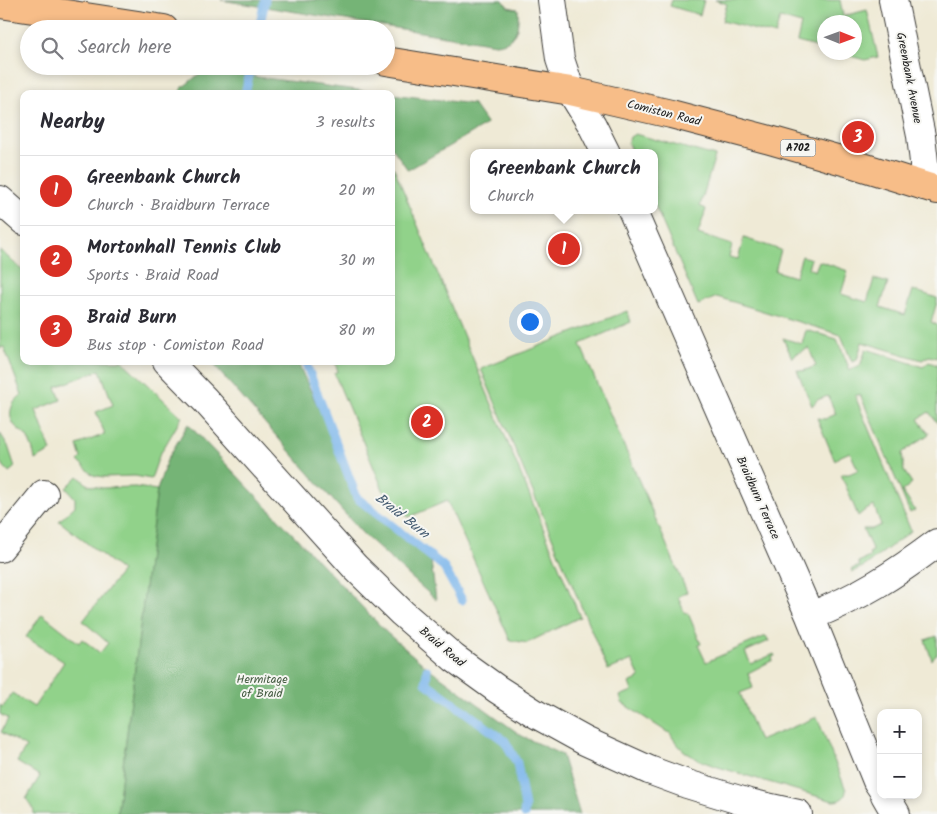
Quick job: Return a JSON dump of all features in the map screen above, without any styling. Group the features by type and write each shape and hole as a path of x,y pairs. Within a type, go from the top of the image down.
{"main road":[{"path":"0,4 105,20"},
{"name":"Comiston Road","path":"395,62 571,91 671,114 770,140 931,188"}],"street":[{"path":"552,0 560,58 565,75 571,91 604,149"},
{"name":"Greenbank Avenue","path":"894,0 921,136 924,162 931,188"},
{"path":"0,200 20,218"},
{"name":"Braidburn Terrace","path":"634,214 810,616 877,781"},
{"name":"Braid Road","path":"171,365 205,400 355,567 402,613 454,658 497,689 536,714 585,741 649,770 748,803 798,814"},
{"path":"0,548 44,494"},
{"path":"810,616 836,606 874,587 937,543"},
{"path":"887,799 896,814"}],"green space":[{"path":"221,0 503,0 508,7 518,9 518,22 515,33 508,41 495,44 395,28 395,20 346,20"},
{"path":"672,0 704,0 700,15 670,6"},
{"path":"715,0 840,0 843,15 817,15 817,47 797,42 801,24 780,18 775,35 722,21 727,4"},
{"path":"867,10 878,57 862,59 862,15 847,15"},
{"path":"198,75 242,75 357,90 181,90"},
{"path":"395,94 473,104 487,124 408,170 395,152"},
{"path":"635,134 715,156 700,206 706,209 698,234 732,245 729,257 738,259 744,238 781,250 775,271 795,277 802,256 811,259 808,268 815,271 819,261 848,271 841,294 867,302 874,279 888,283 880,307 905,315 913,290 937,298 931,322 937,325 937,358 929,356 922,360 862,342 857,360 852,362 841,335 717,297 698,305 658,212 658,149 630,149 628,143 630,137"},
{"path":"395,170 580,617 527,643 510,640 447,501 409,517 395,508 384,492 334,373 338,371 336,365 395,365"},
{"path":"0,250 20,268 20,365 126,365 182,417 159,456 151,479 135,476 103,477 93,475 78,461 81,458 77,445 105,434 96,412 113,405 100,370 56,387 61,400 36,410 51,451 35,460 27,437 12,422 11,409 15,401 22,395 4,347 0,348"},
{"path":"627,311 631,322 580,344 687,592 678,597 685,614 688,613 701,644 698,645 706,662 766,636 769,641 745,652 751,664 774,654 775,656 772,657 773,660 748,673 753,688 740,693 759,741 817,717 846,790 844,797 841,799 833,801 700,760 682,749 670,733 622,703 620,696 632,691 629,683 640,678 632,660 608,670 481,369"},
{"path":"806,330 837,339 850,370 860,366 866,349 923,367 929,362 937,365 937,423 929,412 918,419 929,434 902,453 904,471 912,483 902,491 915,510 910,513 860,394 855,396 911,531 865,566 852,572 851,569 860,566 858,562 870,557 869,553 873,551 863,529 872,529 881,525 874,506 858,516 841,474 849,474 858,470 850,452 835,461 817,418 825,419 836,414 828,396 817,400 812,406 797,370 803,371 816,366 809,348 792,358 783,338 802,344"},
{"path":"214,365 299,365 359,496 431,561 436,600 362,533"},
{"name":"Hermitage of Braid","path":"188,424 387,633 423,664 522,736 562,755 580,814 117,814 157,490 167,460"},
{"path":"0,433 8,446 15,467 9,472 0,462"},
{"path":"78,476 88,485 102,488 135,487 157,490 117,814 34,814 32,806 26,799 40,776 17,762 26,747 1,732 8,719 0,714 0,705 3,707 12,693 34,707 64,662 26,637 42,614 79,643 82,639 100,653 108,643 83,621 122,571 59,521 75,506 75,498 66,488"},
{"path":"937,636 937,654 932,660 925,640"}],"waterway":[{"name":"Braid Burn","path":"261,20 265,0"},
{"name":"Braid Burn","path":"246,90 249,75"},
{"name":"Braid Burn","path":"307,365 357,498 443,566 462,600"},
{"name":"Braid Burn","path":"427,670 426,683 505,741 517,763 525,807 524,814"}],"place":[{"name":"Braid Burn","path":"858,137"},
{"name":"Greenbank Church","path":"564,249"},
{"name":"Mortonhall Tennis Club","path":"427,422"}]}
